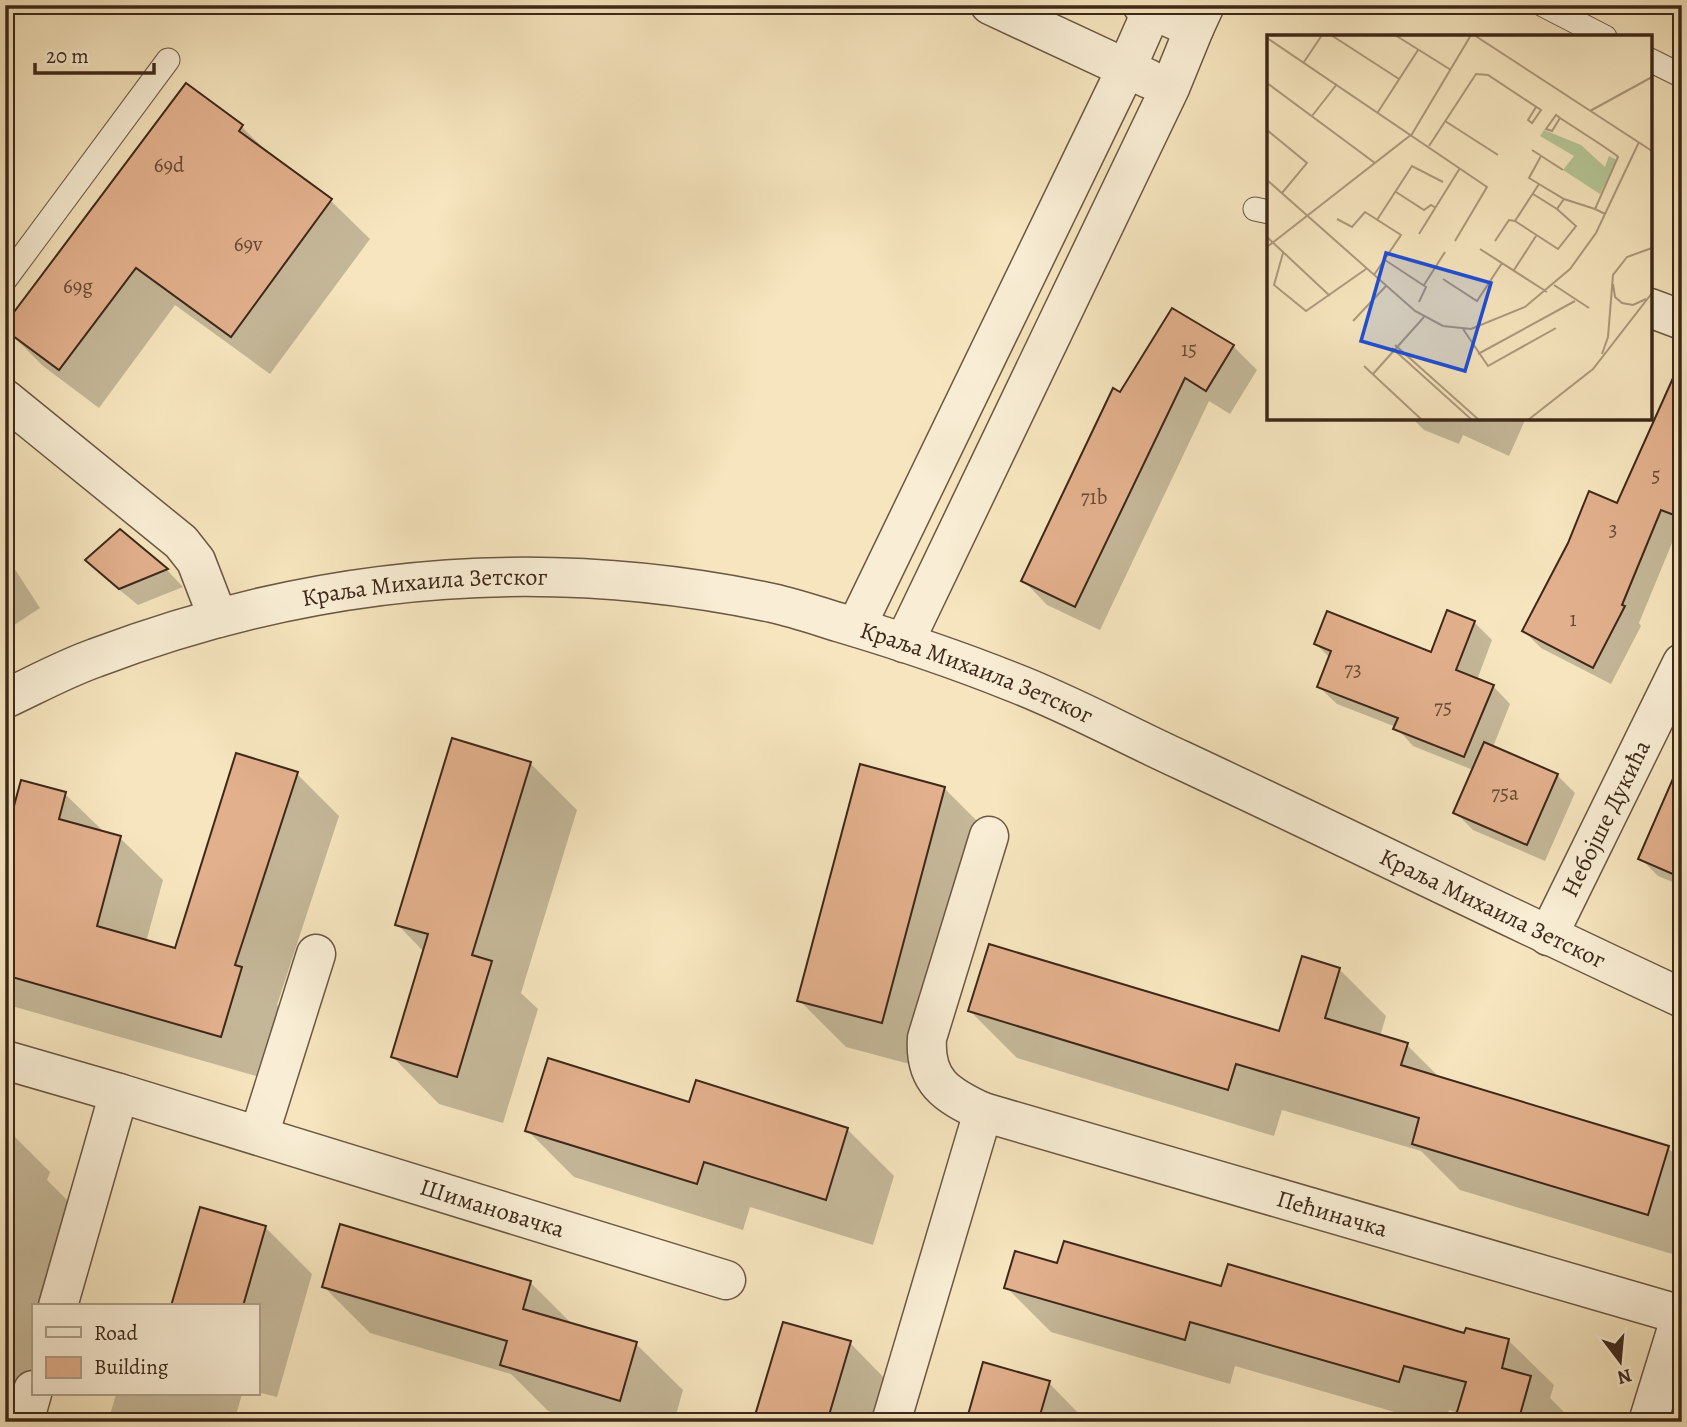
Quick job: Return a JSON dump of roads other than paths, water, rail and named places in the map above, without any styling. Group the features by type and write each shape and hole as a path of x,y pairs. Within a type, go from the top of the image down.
{"street":[{"path":"990,5 1170,88"},
{"path":"856,627 1126,69 1149,7 1199,17 1170,88 904,643"},
{"path":"1652,309 1682,320"},
{"path":"5,399 181,542 196,561 218,618"},
{"name":"Краља Михаила Зетског","path":"5,699 93,659 218,618 354,588 427,579 531,576 610,580 730,595 778,605 856,627 1014,682 1682,998"},
{"name":"Небојше Дукића","path":"1548,936 1682,663"},
{"name":"Пећиначка","path":"989,836 927,1038 926,1055 929,1068 945,1091 983,1112 1681,1314"},
{"path":"259,1135 316,954"},
{"name":"Шимановачка","path":"5,1060 259,1135 726,1280"},
{"path":"59,1304 119,1093"},
{"path":"891,1422 983,1112"},
{"path":"1648,1422 1681,1314"},
{"path":"24,1422 32,1394"}],"lane":[{"path":"1543,5 1601,35"},
{"path":"5,280 168,60"},
{"path":"1652,61 1682,76"}]}
